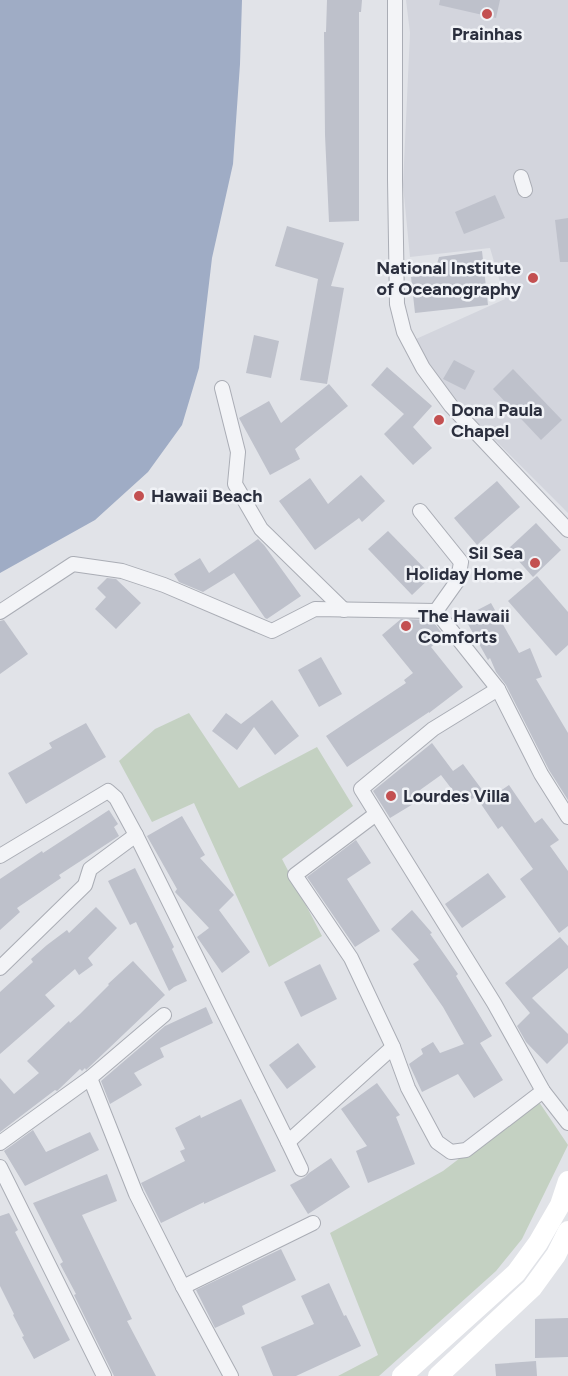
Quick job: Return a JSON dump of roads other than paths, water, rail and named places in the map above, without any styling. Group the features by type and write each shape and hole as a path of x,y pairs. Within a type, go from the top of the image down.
{"main road":[{"path":"402,1376 516,1273 564,1207 568,1181"},
{"path":"438,1376 532,1288 556,1255 568,1231"}],"street":[{"path":"395,0 397,304 404,332 423,368 451,406 568,530"},
{"path":"222,388 238,452 234,484 261,529 344,610"},
{"path":"420,511 461,562 458,580 436,611"},
{"path":"0,612 73,564 122,572 164,585 272,631 315,609 436,611"},
{"path":"436,611 498,689 541,774 568,817"},
{"path":"498,689 433,729 361,789 494,1003 543,1091 568,1123"},
{"path":"0,856 108,791 116,798 301,1169"},
{"path":"376,814 295,875 351,957 393,1047 408,1088 438,1142 452,1152 466,1150 543,1091"},
{"path":"0,968 85,885 90,869 136,835"},
{"path":"0,1143 90,1078 164,1015"},
{"path":"288,1142 393,1047"},
{"path":"90,1078 136,1194 231,1376"},
{"path":"0,1167 104,1376"},
{"path":"183,1287 313,1223"}],"water":[{"path":"0,0 242,0 233,164 212,258 199,368 182,425 148,472 95,520 0,573"}],"place":[{"name":"Prainhas","path":"487,14"},
{"name":"National Institute of Oceanography","path":"533,278"},
{"name":"Dona Paula Chapel","path":"439,420"},
{"name":"Hawaii Beach","path":"139,496"},
{"name":"Sil Sea Holiday Home","path":"535,563"},
{"name":"The Hawaii Comforts","path":"406,626"},
{"name":"Lourdes Villa","path":"391,796"}]}
